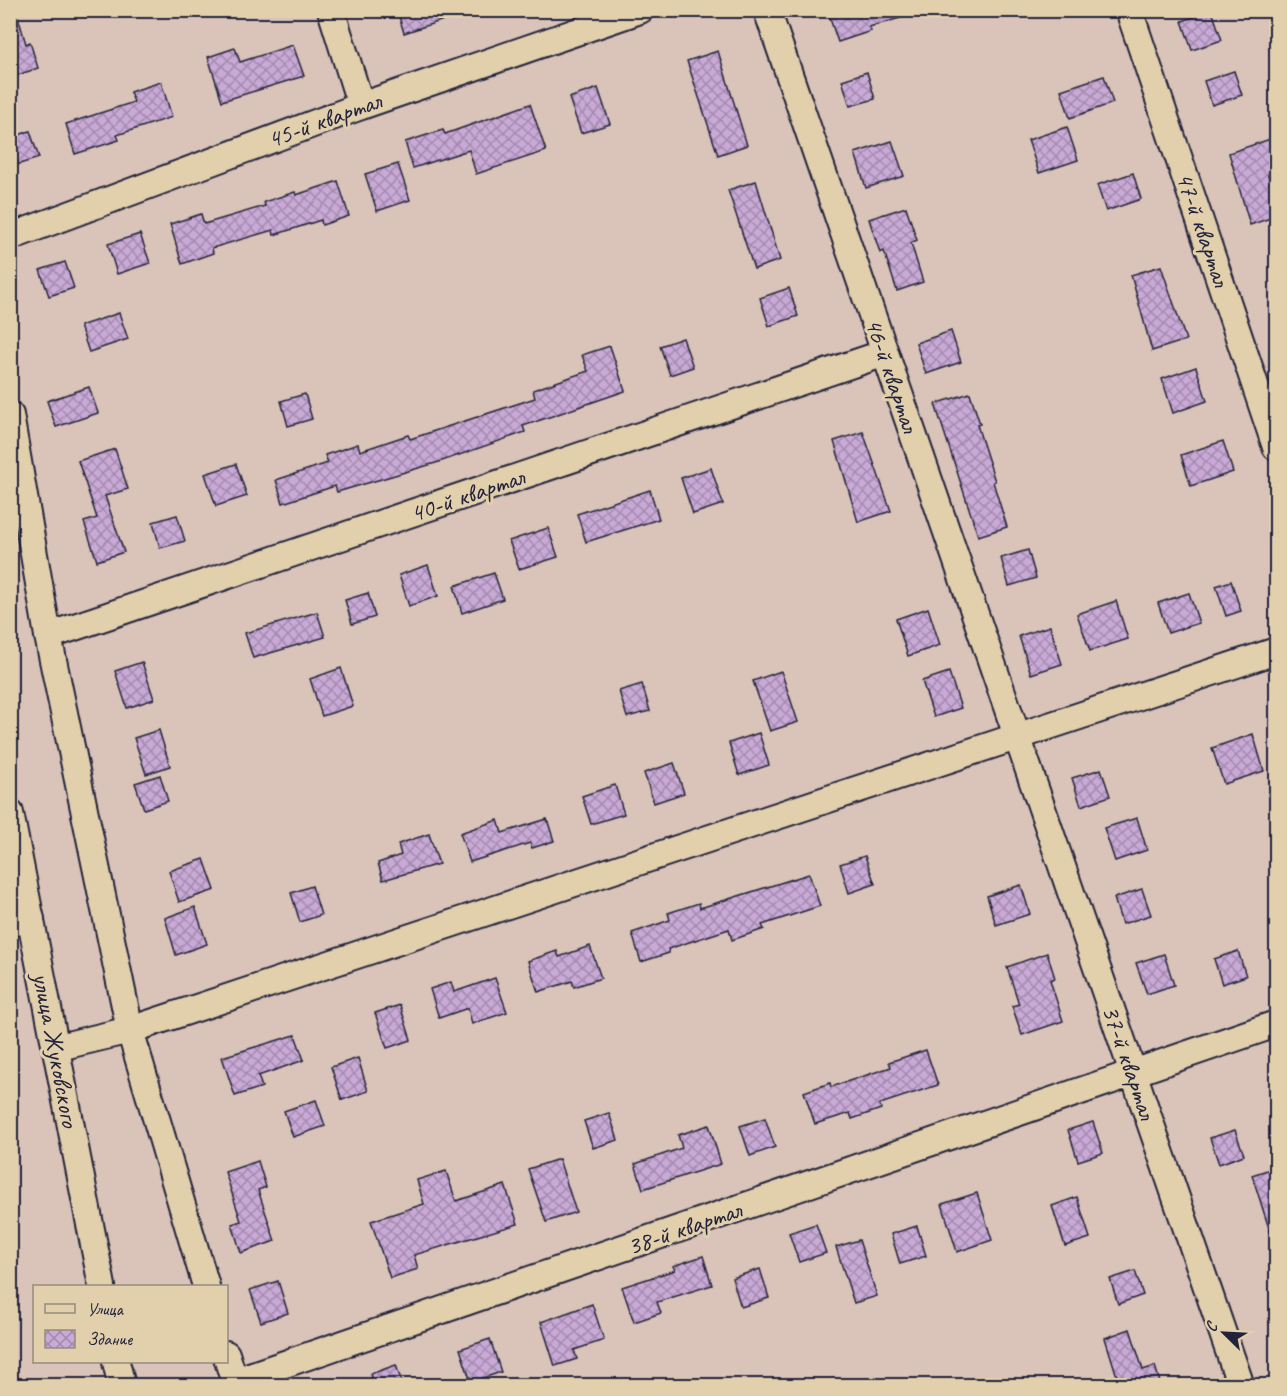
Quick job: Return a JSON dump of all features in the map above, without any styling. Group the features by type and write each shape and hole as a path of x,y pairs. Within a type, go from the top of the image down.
{"street":[{"path":"331,10 361,106"},
{"name":"45-й квартал","path":"10,237 361,106 640,10"},
{"name":"46-й квартал","path":"767,10 1017,739"},
{"name":"47-й квартал","path":"1129,10 1276,447"},
{"name":"40-й квартал","path":"48,636 885,354"},
{"path":"10,415 48,636 130,1030 205,1285"},
{"path":"55,1048 130,1030 1017,739 1276,651"},
{"name":"37-й квартал","path":"1017,739 1240,1386"},
{"name":"улица Жуковского","path":"10,813 21,921 55,1048 102,1285"},
{"name":"38-й квартал","path":"235,1383 1276,1024"},
{"path":"228,1360 235,1383"},
{"path":"116,1363 122,1386"}],"building":[{"path":"10,10 16,10 26,44 30,42 38,68 15,76 10,63"},
{"path":"397,10 464,10 465,13 404,33"},
{"path":"827,10 911,10 911,15 869,27 871,31 838,42"},
{"path":"1212,11 1222,40 1192,50 1182,21"},
{"path":"293,45 304,76 222,101 208,57 235,48 240,62"},
{"path":"718,51 747,145 718,155 687,61"},
{"path":"1234,71 1242,95 1212,105 1204,81"},
{"path":"867,72 875,99 850,106 842,80"},
{"path":"1104,76 1113,103 1070,118 1061,90"},
{"path":"161,82 172,117 117,135 119,140 75,154 66,124 134,102 130,92"},
{"path":"598,88 610,124 581,133 569,98"},
{"path":"530,104 546,151 476,174 469,150 413,168 405,142 443,130 445,134"},
{"path":"1067,127 1078,160 1039,173 1028,140"},
{"path":"30,131 39,158 10,167 10,138"},
{"path":"1276,137 1276,172 1268,175 1276,202 1276,216 1250,225 1229,153"},
{"path":"892,141 904,176 866,188 855,153"},
{"path":"398,164 410,200 377,211 365,174"},
{"path":"1133,173 1141,199 1106,211 1097,185"},
{"path":"338,181 349,216 322,225 321,220 274,235 273,230 212,248 213,253 182,264 170,224 201,214 204,224 265,206 264,202 295,192 296,195"},
{"path":"756,181 780,260 754,269 728,190"},
{"path":"906,207 917,240 911,243 923,282 897,291 884,251 880,253 869,219"},
{"path":"140,234 150,263 117,274 108,244"},
{"path":"65,262 74,288 49,296 40,270"},
{"path":"1161,266 1186,340 1152,351 1131,275"},
{"path":"789,288 798,316 769,326 760,298"},
{"path":"119,313 128,339 89,352 80,326"},
{"path":"951,331 961,362 926,374 916,343"},
{"path":"683,338 693,367 670,375 660,346"},
{"path":"610,346 625,391 523,426 525,432 439,462 337,492 335,486 283,503 276,480 328,463 325,455 358,444 360,451 408,435 410,439 535,398 533,390 588,371 582,355"},
{"path":"1196,367 1207,401 1173,413 1162,379"},
{"path":"89,387 98,413 56,427 47,401"},
{"path":"970,393 1007,527 978,536 935,404"},
{"path":"305,394 312,419 288,426 281,401"},
{"path":"863,432 891,511 858,522 834,441"},
{"path":"1223,441 1233,472 1191,486 1181,455"},
{"path":"115,449 128,489 105,496 124,552 97,561 84,522 97,518 78,461"},
{"path":"236,464 247,496 216,506 205,474"},
{"path":"711,468 723,504 693,514 681,478"},
{"path":"650,490 659,519 586,542 577,514"},
{"path":"177,515 185,541 160,548 153,522"},
{"path":"548,528 558,557 519,569 509,541"},
{"path":"1028,550 1036,578 1009,586 1001,558"},
{"path":"428,565 438,596 409,606 399,575"},
{"path":"494,573 503,599 462,613 454,586"},
{"path":"1231,581 1241,611 1226,616 1216,586"},
{"path":"368,593 375,617 352,624 345,600"},
{"path":"1189,593 1199,623 1168,633 1158,603"},
{"path":"1116,601 1128,639 1090,651 1077,614"},
{"path":"928,608 940,645 908,656 896,619"},
{"path":"317,612 325,637 253,658 245,633"},
{"path":"1050,626 1062,664 1031,674 1019,636"},
{"path":"142,662 154,699 127,708 115,671"},
{"path":"341,668 353,706 322,716 310,679"},
{"path":"781,671 798,722 770,731 753,681"},
{"path":"949,672 961,708 934,717 922,681"},
{"path":"642,684 650,711 627,717 619,691"},
{"path":"159,730 170,766 146,774 134,738"},
{"path":"759,733 769,765 739,775 729,743"},
{"path":"1253,734 1264,771 1224,784 1212,748"},
{"path":"674,763 684,793 654,803 644,773"},
{"path":"1101,769 1110,796 1081,806 1072,778"},
{"path":"160,775 168,801 144,809 135,783"},
{"path":"615,785 624,814 591,824 582,796"},
{"path":"1137,818 1147,850 1115,861 1104,828"},
{"path":"547,819 554,841 532,848 530,843 470,862 460,833 498,820 502,833"},
{"path":"429,834 439,864 383,880 378,863 401,855 398,844"},
{"path":"865,856 875,884 849,893 840,864"},
{"path":"204,859 215,890 179,902 169,871"},
{"path":"809,874 820,906 762,925 764,929 732,940 729,929 668,949 669,953 641,962 632,933 670,920 668,913 699,903 700,908"},
{"path":"1021,885 1030,914 996,925 987,896"},
{"path":"312,886 321,915 300,922 291,893"},
{"path":"1142,889 1151,915 1122,924 1114,898"},
{"path":"195,907 207,944 176,955 165,918"},
{"path":"590,946 601,978 574,987 572,981 538,992 528,961 557,951 559,957"},
{"path":"1238,951 1246,976 1222,984 1214,959"},
{"path":"1047,953 1055,978 1050,980 1063,1021 1022,1035 1012,1006 1019,1004 1007,967"},
{"path":"1164,954 1174,985 1147,994 1136,963"},
{"path":"495,978 507,1012 472,1024 468,1008 439,1018 430,989 451,982 454,992"},
{"path":"400,1005 411,1040 387,1048 375,1013"},
{"path":"295,1035 304,1060 258,1076 262,1087 235,1096 222,1057"},
{"path":"926,1050 938,1085 880,1104 881,1109 852,1119 850,1113 815,1124 804,1092 830,1083 831,1087 891,1067 889,1062"},
{"path":"358,1058 368,1091 342,1100 331,1067"},
{"path":"316,1100 325,1126 293,1137 284,1111"},
{"path":"609,1113 618,1140 593,1148 584,1121"},
{"path":"765,1118 775,1147 750,1156 740,1126"},
{"path":"1093,1122 1103,1153 1078,1161 1068,1130"},
{"path":"709,1125 721,1164 643,1189 635,1164 682,1148 678,1135"},
{"path":"1235,1130 1244,1155 1219,1164 1210,1138"},
{"path":"559,1159 576,1212 546,1222 528,1169"},
{"path":"258,1161 266,1187 258,1190 275,1241 241,1253 232,1224 241,1221 225,1172"},
{"path":"1276,1167 1276,1241 1273,1241 1252,1175"},
{"path":"446,1171 456,1201 505,1185 518,1224 414,1255 418,1269 390,1278 371,1221 424,1204 417,1180"},
{"path":"977,1193 992,1240 957,1252 942,1204"},
{"path":"1077,1197 1090,1238 1065,1246 1052,1206"},
{"path":"816,1224 826,1253 799,1262 789,1233"},
{"path":"917,1226 926,1256 900,1264 891,1234"},
{"path":"859,1240 877,1296 854,1303 836,1247"},
{"path":"703,1256 712,1285 657,1302 661,1313 634,1322 622,1287 675,1270 673,1266"},
{"path":"760,1269 769,1298 741,1307 732,1278"},
{"path":"1135,1271 1143,1295 1118,1304 1110,1279"},
{"path":"278,1281 288,1313 261,1322 250,1290"},
{"path":"592,1304 604,1340 574,1350 577,1359 555,1366 541,1322"},
{"path":"1130,1329 1143,1370 1155,1366 1161,1386 1120,1386 1105,1338"},
{"path":"490,1339 501,1372 471,1382 460,1349"},
{"path":"396,1365 403,1386 374,1386 370,1374"}]}
